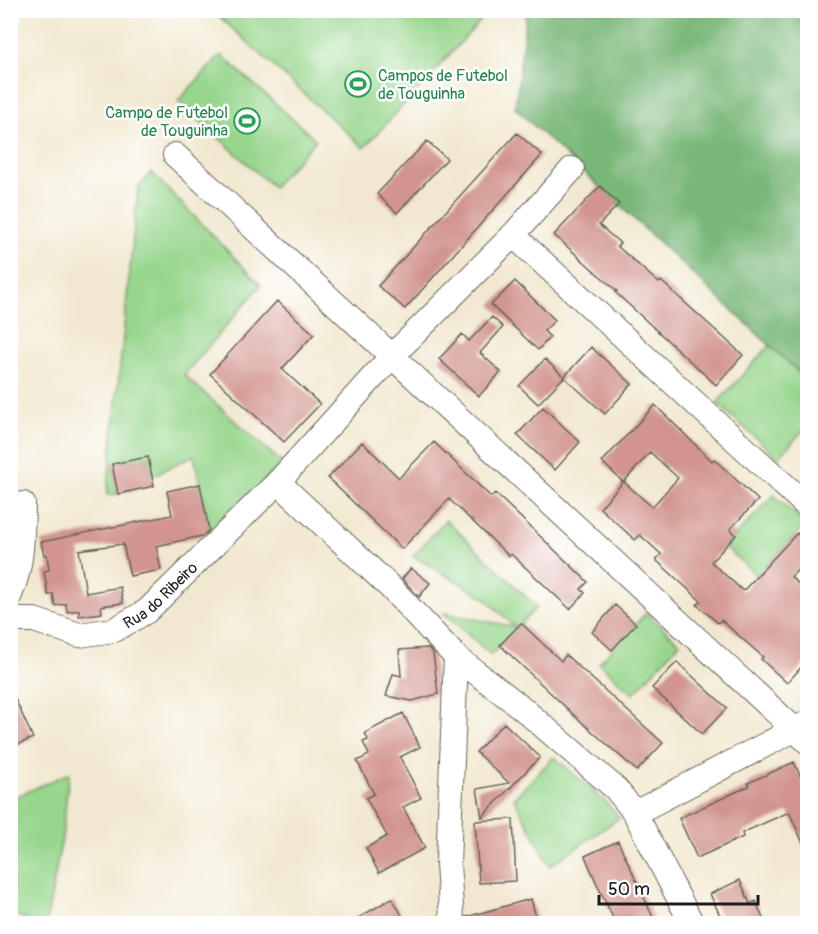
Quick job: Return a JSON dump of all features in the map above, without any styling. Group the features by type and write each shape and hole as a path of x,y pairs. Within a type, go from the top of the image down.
{"street":[{"path":"175,155 803,732 635,813"},
{"name":"Rua do Ribeiro","path":"10,620 34,620 79,635 114,630 147,611 278,482 393,356 513,235 572,169"},
{"path":"513,235 807,507"},
{"path":"278,482 389,586 456,657 522,708 616,789 635,813 692,924"},
{"path":"10,595 17,577 22,550 23,504"},
{"path":"454,924 448,864 456,657"}],"green space":[{"name":"Campos de Futebol de Touguinha","path":"213,11 473,11 482,19 364,148"},
{"path":"520,11 807,11 807,380 515,108 526,16"},
{"name":"Campo de Futebol de Touguinha","path":"221,55 316,140 273,187 178,101"},
{"path":"151,172 261,285 184,375 282,463 210,535 194,455 152,476 148,457 112,464 118,494 107,495 138,189"},
{"path":"770,345 807,380 807,426 778,458 717,403"},
{"path":"774,495 806,524 757,576 725,547"},
{"path":"446,520 537,607 491,655 444,613 515,627 484,597 413,556"},
{"path":"646,613 680,643 633,694 599,663"},
{"path":"554,757 607,803 619,818 550,866 514,798"},
{"path":"69,773 62,838 46,923 35,923 11,913 11,799"}],"building":[{"path":"517,133 542,155 405,309 378,286"},
{"path":"427,141 447,159 397,213 377,194"},
{"path":"600,186 619,204 599,225 620,243 617,246 659,283 661,281 743,355 716,385 554,235"},
{"path":"515,281 555,320 544,331 550,337 538,350 491,305"},
{"path":"277,301 314,334 282,369 320,404 284,442 210,374"},
{"path":"492,317 503,327 480,353 501,372 479,396 439,359 462,334 469,341"},
{"path":"591,347 632,384 605,414 564,377"},
{"path":"545,359 564,377 538,404 519,386"},
{"path":"655,405 712,461 714,459 758,500 730,529 736,535 711,562 743,591 797,533 807,543 807,560 791,577 807,592 807,661 787,683 761,659 763,657 721,620 718,623 697,605 701,601 656,560 661,554 640,535 635,540 600,508 623,482 602,462","holes":["650,452 678,478 652,507 624,482"]},
{"path":"543,407 580,442 555,470 517,435"},
{"path":"362,442 399,478 434,442 491,497 495,493 588,582 581,589 585,593 570,609 511,554 509,556 449,499 402,549 328,478"},
{"path":"148,457 154,486 118,494 112,464"},
{"path":"200,484 209,530 202,536 156,546 161,570 130,576 123,544 79,550 86,593 120,587 123,603 101,606 102,613 79,616 79,610 67,612 66,604 55,606 53,594 48,595 44,571 49,570 47,555 44,555 41,542 172,515 167,491"},
{"path":"411,568 430,583 419,597 402,579"},
{"path":"615,605 636,624 612,650 592,632"},
{"path":"521,623 561,661 566,655 663,743 637,771 500,645"},
{"path":"428,648 433,653 438,694 412,701 386,696 393,674 401,676 399,650"},
{"path":"677,662 727,708 702,734 652,688"},
{"path":"10,688 33,738 10,748"},
{"path":"403,713 420,747 400,757 421,798 403,807 425,848 379,873 366,848 387,836 366,798 374,794 357,761 369,755 363,742 368,740 365,733"},
{"path":"504,723 540,757 482,817 477,789 509,783 476,752"},
{"path":"794,762 807,791 807,852 789,812 742,833 743,837 697,858 679,818 749,786 748,783"},
{"path":"513,819 516,881 479,883 475,821"},
{"path":"618,841 656,924 616,924 597,884 585,856"},
{"path":"740,880 750,904 756,901 765,924 724,924 710,894"},
{"path":"392,898 407,924 348,924"},
{"path":"531,899 538,924 468,924 466,917"}],"place":[{"name":"Campos de Futebol de Touguinha","path":"358,84"},
{"name":"Campo de Futebol de Touguinha","path":"247,121"}]}
